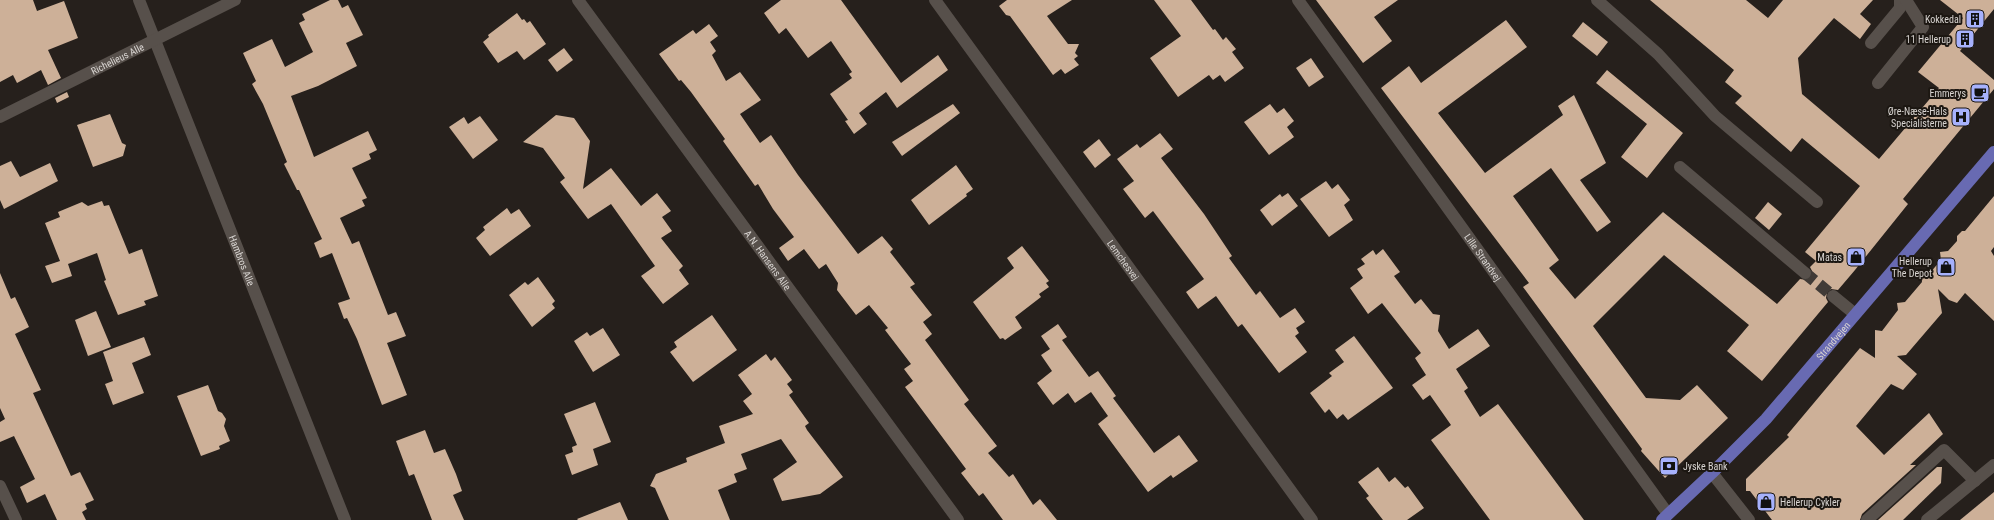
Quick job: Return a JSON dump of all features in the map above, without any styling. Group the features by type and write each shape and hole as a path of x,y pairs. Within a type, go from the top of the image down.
{"main road":[{"name":"Strandvejen","path":"1665,517 1766,419 1994,152"}],"street":[{"name":"Hambros Alle","path":"139,0 345,520"},
{"name":"Richelieus Alle","path":"0,117 235,0"},
{"name":"A.N. Hansens Alle","path":"578,0 958,520"},
{"name":"Lemchesvej","path":"935,0 1312,520"},
{"name":"Lille Strandvej","path":"1298,0 1665,517"},
{"path":"1597,0 1658,54 1715,116 1817,202"},
{"path":"1870,43 1900,8 1900,0"},
{"path":"1878,83 1923,27 1906,0"},
{"path":"1680,167 1805,272"},
{"path":"1833,296 1855,314"},
{"path":"1867,520 1944,450 1975,481"},
{"path":"1927,520 1994,465"},
{"path":"1712,473 1749,520"},
{"path":"0,486 16,520"}],"building":[{"path":"0,0 33,0 37,11 64,1 78,38 48,50 61,78 48,85 41,70 17,83 13,75 0,82"},
{"path":"330,0 338,0 342,8 348,5 363,35 346,43 357,66 318,86 291,96 314,157 368,131 377,150 369,154 371,159 352,168 367,198 362,200 365,206 340,218 352,244 359,241 388,315 396,312 406,336 387,343 407,395 382,405 357,339 347,318 344,319 338,303 350,299 332,253 320,258 314,243 322,239 299,190 297,190 284,164 287,162 263,104 252,84 256,81 243,53 272,39 285,67 313,52 299,23 305,20 302,14"},
{"path":"781,0 841,0 901,83 938,55 948,70 897,108 886,92 859,113 867,124 854,134 845,121 848,120 830,94 852,78 849,74 852,72 831,41 808,58 786,28 779,34 764,13"},
{"path":"1007,0 1072,0 1047,16 1068,44 1079,44 1075,53 1078,56 1074,59 1079,65 1065,74 1061,69 1053,75 1010,16 1006,15 999,6"},
{"path":"1154,0 1191,0 1213,30 1215,29 1223,40 1226,37 1236,49 1232,52 1244,68 1225,82 1220,75 1213,80 1209,75 1178,97 1150,58 1181,36"},
{"path":"1316,0 1398,0 1374,17 1392,41 1363,63"},
{"path":"1650,0 1746,0 1768,18 1783,0 1873,0 1860,14 1871,24 1860,39 1834,18 1798,58 1802,94 1879,159 1939,88 1918,72 1963,18 1940,0 1994,0 1994,9 1960,51 1994,80 1994,89 1903,199 1908,204 1855,270 1838,290 1831,289 1827,292 1826,298 1828,302 1762,381 1727,351 1749,325 1664,255 1593,326 1646,398 1680,400 1697,385 1728,418 1665,478 1641,451 1642,449 1523,287 1529,283 1381,88 1409,66 1421,83 1506,20 1527,47 1438,113 1485,173 1563,115 1558,106 1574,95 1606,163 1580,180 1611,222 1597,232 1551,168 1513,196 1559,260 1549,268 1575,299 1663,212 1777,304 1800,279 1807,280 1811,278 1812,271 1810,267 1816,261 1805,252 1860,186 1802,138 1791,152 1735,103 1742,96 1725,82 1734,70"},
{"path":"517,13 522,20 524,19 527,23 530,21 546,44 524,60 517,51 498,63 483,42 489,37 488,35"},
{"path":"1583,22 1608,42 1597,56 1572,36"},
{"path":"709,24 718,36 710,42 716,51 712,55 726,81 740,72 761,100 740,114 760,143 771,135 798,175 858,254 882,236 893,249 890,252 915,284 910,287 932,315 923,322 932,334 925,340 969,400 964,404 997,446 988,453 1009,477 1013,474 1033,505 1040,499 1057,520 1003,520 983,493 979,496 961,473 966,469 905,387 913,381 904,369 911,364 885,330 888,328 869,305 856,315 837,290 838,283 826,264 819,269 804,249 788,261 779,248 794,237 773,209 758,184 755,186 723,141 725,139 691,92 681,80 679,81 659,54 693,30 696,34"},
{"path":"564,48 573,60 557,72 548,60"},
{"path":"1311,58 1324,77 1309,87 1296,68"},
{"path":"1607,70 1683,133 1647,178 1621,157 1647,124 1596,83"},
{"path":"67,92 69,97 57,103 55,98"},
{"path":"953,104 960,113 902,156 892,142"},
{"path":"1270,104 1277,113 1284,108 1294,121 1287,127 1294,137 1269,155 1244,122"},
{"path":"110,114 122,143 126,145 123,156 93,167 77,125"},
{"path":"556,115 574,118 590,141 583,189 611,168 641,206 657,193 671,211 662,217 672,231 661,238 683,266 679,270 689,284 663,304 641,276 655,266 611,204 588,219 560,182 565,178 543,148 523,142"},
{"path":"480,116 498,140 473,159 449,127 464,117 468,124"},
{"path":"1160,133 1173,149 1161,158 1204,214 1232,256 1229,258 1256,295 1260,291 1280,318 1295,308 1305,322 1296,328 1299,333 1295,336 1307,352 1279,373 1242,324 1238,327 1216,296 1198,309 1186,292 1204,279 1153,211 1145,218 1123,189 1134,181 1117,159 1137,144 1140,148"},
{"path":"1099,139 1111,155 1095,168 1083,152"},
{"path":"11,161 20,177 50,163 58,181 4,209 0,200 0,166"},
{"path":"956,165 973,189 966,194 967,196 929,225 911,200"},
{"path":"1326,181 1332,189 1338,184 1350,200 1344,205 1353,220 1329,237 1300,199"},
{"path":"1288,193 1298,206 1272,226 1260,210 1280,194 1282,197"},
{"path":"1994,196 1994,247 1991,251 1994,256 1994,321 1965,293 1957,303 1949,300 1938,289 1942,313 1906,355 1897,356 1917,374 1903,390 1891,384 1856,426 1884,455 1929,413 1943,434 1910,465 1916,465 1862,514 1860,520 1772,520 1750,491 1746,491 1746,479 1789,437 1787,435 1860,348 1875,358 1875,330 1882,331 1898,310 1897,303 1905,302 1922,282 1921,275 1929,274 1941,260 1940,252 1948,251 1957,241 1957,236 1962,231 1965,231"},
{"path":"102,201 104,206 109,205 129,254 142,249 158,296 144,301 146,305 118,315 104,281 106,280 97,253 68,264 72,276 52,283 45,266 60,261 45,223 60,217 58,212 82,202 88,206"},
{"path":"1768,202 1782,214 1769,230 1755,218"},
{"path":"507,208 511,214 519,209 531,226 490,256 476,238 485,230 483,227"},
{"path":"1022,246 1049,281 1046,283 1049,287 1039,294 1041,297 1015,317 1022,328 1005,340 1003,338 1000,339 973,302 1014,268 1007,258"},
{"path":"1383,249 1400,272 1394,276 1415,304 1421,299 1433,314 1440,315 1438,331 1449,349 1478,329 1490,346 1456,369 1468,388 1464,391 1480,417 1498,404 1584,520 1490,520 1431,440 1451,425 1430,395 1423,400 1412,385 1426,375 1415,358 1421,353 1382,303 1368,314 1350,288 1363,278 1357,269 1365,264 1361,259 1373,250 1376,255"},
{"path":"0,273 11,299 15,297 29,327 15,334 41,390 33,393 71,476 80,472 94,500 85,504 87,509 82,512 86,520 57,520 45,494 27,503 20,487 35,479 14,436 0,442 0,422 5,419 0,408"},
{"path":"538,277 555,301 552,304 555,308 532,327 509,295 525,282 528,285"},
{"path":"96,311 111,347 88,356 75,320"},
{"path":"712,315 737,350 693,382 670,352 677,347 674,342"},
{"path":"1058,324 1067,337 1062,340 1089,377 1098,371 1116,396 1113,398 1154,453 1179,435 1198,461 1173,478 1171,475 1148,492 1098,424 1108,416 1091,392 1075,403 1068,393 1053,405 1037,383 1052,371 1041,355 1050,349 1041,336"},
{"path":"603,328 620,355 593,372 574,341 587,332 590,336"},
{"path":"1354,336 1393,388 1348,420 1343,414 1337,419 1329,409 1325,413 1310,393 1332,376 1329,373 1344,362 1335,350"},
{"path":"144,337 151,355 132,363 144,393 113,405 105,384 113,381 103,352"},
{"path":"766,354 771,361 775,357 792,380 787,384 793,392 789,395 809,423 805,426 807,430 843,477 820,494 782,501 773,479 797,462 781,439 741,454 747,469 734,474 737,482 718,490 730,520 669,520 655,488 650,486 656,474 687,462 686,458 725,443 719,426 753,414 743,401 752,394 738,375"},
{"path":"208,385 218,411 222,413 226,419 224,426 230,441 219,446 220,449 201,456 177,396"},
{"path":"595,402 611,442 593,449 598,465 572,475 565,455 573,452 572,447 577,445 564,414"},
{"path":"425,430 434,453 445,449 456,474 462,491 453,495 464,520 432,520 414,474 409,476 396,441"},
{"path":"1378,467 1389,482 1395,477 1405,488 1408,486 1424,508 1407,520 1383,520 1366,498 1369,496 1358,482"},
{"path":"1937,467 1942,467 1941,483 1903,520 1878,520"},
{"path":"1994,492 1994,520 1960,520"},
{"path":"620,502 628,520 577,519"}],"tunnel":[{"path":"1805,273 1833,296"}],"place":[{"name":"Kokkedal","path":"1975,19"},
{"name":"11 Hellerup","path":"1965,39"},
{"name":"Emmerys","path":"1980,93"},
{"name":"Øre-Næse-Hals Specialisterne","path":"1961,117"},
{"name":"Matas","path":"1856,257"},
{"name":"Hellerup The Depot","path":"1946,267"},
{"name":"Jyske Bank","path":"1669,466"},
{"name":"Hellerup Cykler","path":"1766,502"}]}
